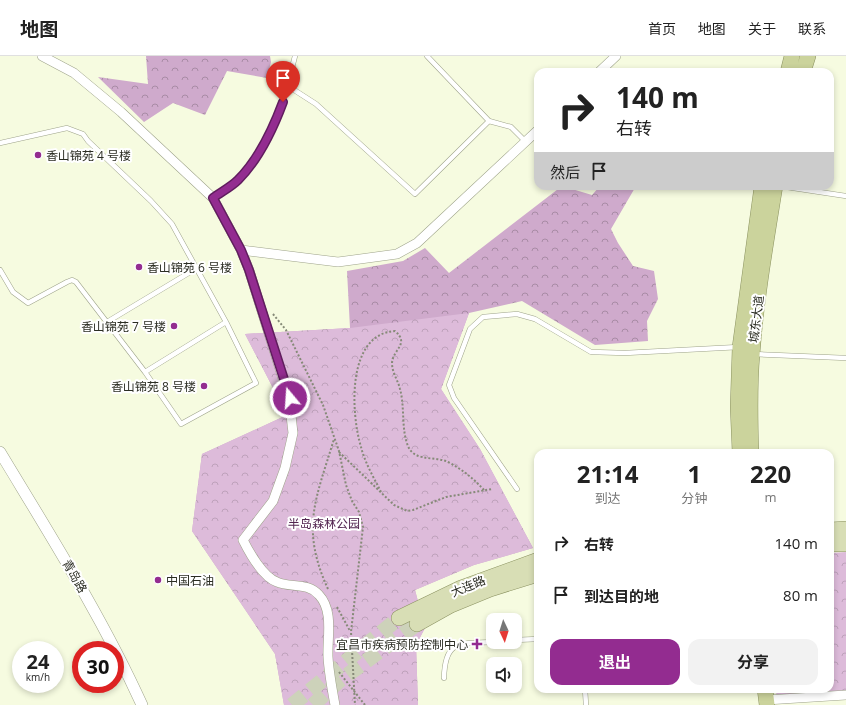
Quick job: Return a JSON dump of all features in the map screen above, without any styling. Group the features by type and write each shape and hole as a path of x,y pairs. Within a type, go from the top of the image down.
{"highway":[{"path":"789,68 792,56"},
{"path":"804,68 808,56"},
{"name":"城东大道","path":"740,449 738,407 746,350 762,190"},
{"name":"城东大道","path":"751,449 746,350 775,190"}],"main road":[{"path":"834,530 846,529"},
{"path":"834,544 846,544"},
{"name":"大连路","path":"399,618 461,588 534,561"},
{"name":"大连路","path":"416,624 451,605 490,589 534,575"}],"street":[{"path":"42,56 74,73 121,112 213,198 241,250 290,398 293,433 285,468 273,501 243,540 250,554 263,570 276,582 302,585 319,595 327,611 330,626 328,657 335,705"},
{"path":"603,68 616,56"},
{"path":"241,250 338,262 397,254 417,243 534,134"},
{"name":"青岛路","path":"0,452 79,582 128,675 142,705"},
{"path":"764,700 846,695"}],"lane":[{"path":"213,198 238,180 257,154 275,123 288,86 295,56"},
{"path":"427,56 489,121 511,127 526,142"},
{"path":"288,86 316,104 415,194 489,121"},
{"path":"0,143 67,128 76,130 83,134 88,141 151,201 172,224 226,322 256,383 181,424 145,372 76,282 72,280 67,282 28,303 12,292 0,270"},
{"path":"806,190 846,196"},
{"path":"108,322 197,268"},
{"path":"517,489 454,398 449,384 470,328 483,317 517,314 535,319 591,352 625,353 746,350 846,358"},
{"path":"145,372 226,322"},
{"path":"522,640 534,639"},
{"path":"444,678 444,661 449,651 455,646 486,643"},
{"path":"585,693 586,705"}],"path":[{"path":"260,306 274,314 286,330 322,405 339,451 346,485 352,501 359,512 363,526 351,632 355,705"},
{"path":"380,492 361,447 354,409 354,387 364,351 373,339 381,334 395,330 400,335 401,343 392,361 393,372 400,388 408,446 412,453 418,456 439,458 461,469 472,476 484,490"},
{"path":"328,590 317,565 314,552 312,521 315,501 334,438"},
{"path":"339,451 400,510 413,510 446,497 492,489"},
{"path":"335,604 351,632"},
{"path":"328,657 364,705"}],"green space":[{"path":"146,56 270,56 271,62 267,78 227,71 205,115 173,103 144,122 98,77 148,84"},
{"name":"半岛森林公园","path":"557,190 575,190 592,195 596,190 634,190 611,229 633,266 654,271 658,299 647,321 648,341 595,345 522,301 469,313 441,389 480,449 533,548 474,565 415,590 425,628 416,645 418,705 284,705 275,654 192,531 202,454 287,415 245,334 350,328 347,271 403,261 425,248 449,273"},
{"name":"半岛森林公园","path":"469,313 441,389 480,449 533,548 474,565 415,590 425,628 416,645 418,705 284,705 275,654 192,531 202,454 287,415 245,334 350,328"},
{"path":"846,552 846,699 777,704 776,693 834,693 834,553"}],"tunnel":[{"path":"292,705 399,618"},
{"path":"313,705 339,681 417,624"}],"place":[{"name":"香山锦苑 4 号楼","path":"38,155"},
{"name":"香山锦苑 6 号楼","path":"139,267"},
{"name":"香山锦苑 7 号楼","path":"174,326"},
{"name":"香山锦苑 8 号楼","path":"204,386"},
{"name":"中国石油","path":"158,580"},
{"name":"宜昌市疾病预防控制中心","path":"477,644"}],"route":[{"path":"283,102 275,123 257,154 238,180 213,198 241,250 249,270 290,398"}]}
